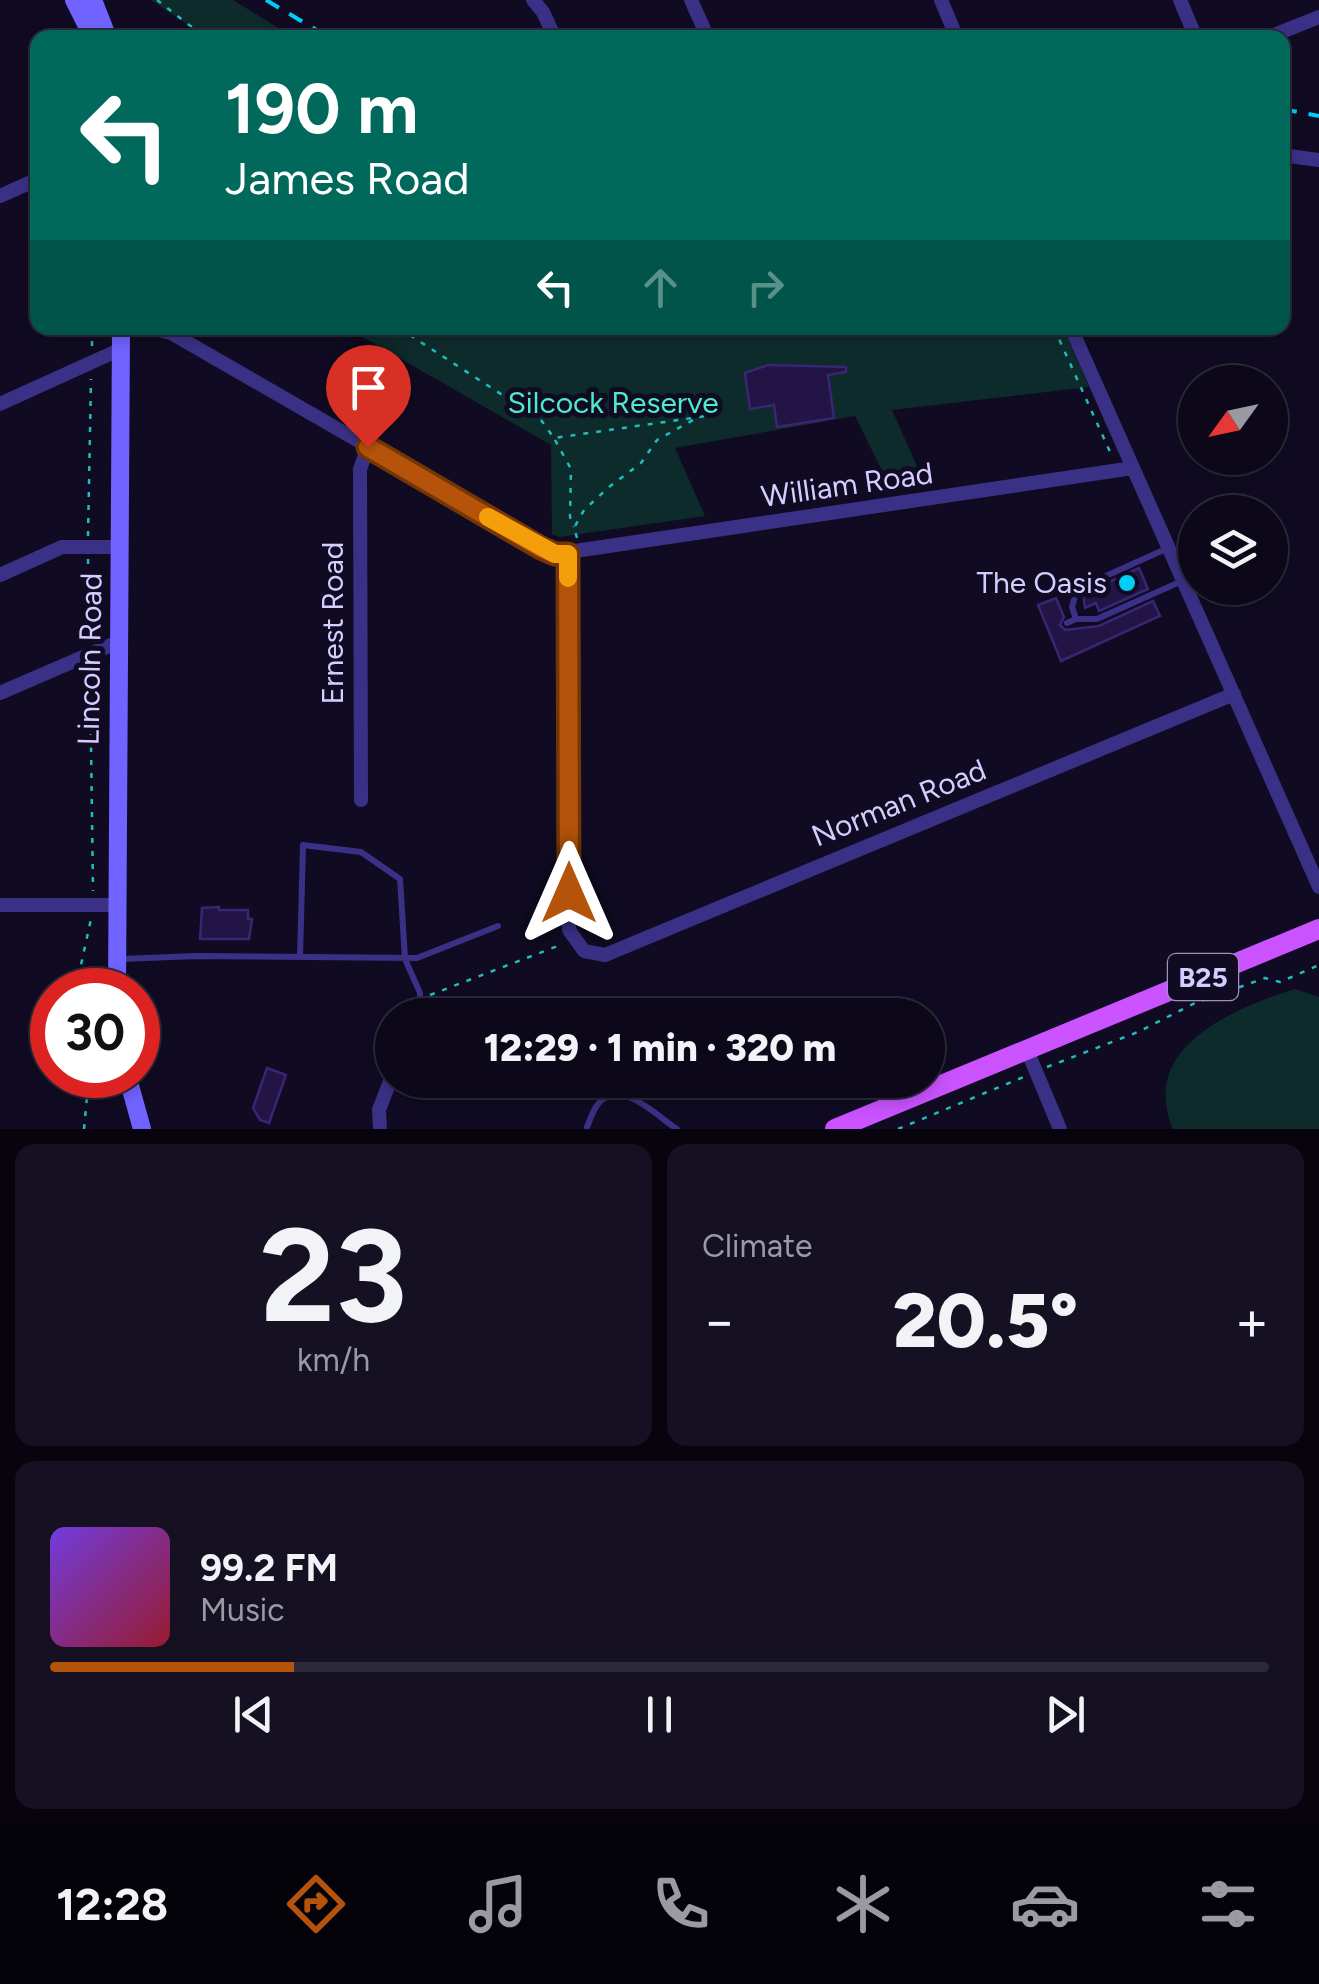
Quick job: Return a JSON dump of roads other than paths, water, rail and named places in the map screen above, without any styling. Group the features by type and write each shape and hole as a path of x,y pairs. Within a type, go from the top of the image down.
{"main road":[{"path":"74,0 89,30"},
{"path":"93,0 105,30"},
{"name":"Lincoln Road","path":"117,968 122,335"},
{"name":"B25","path":"835,1129 1319,929"},
{"path":"133,1098 142,1129"}],"street":[{"path":"533,0 551,30"},
{"path":"691,0 704,30"},
{"path":"940,0 953,30"},
{"path":"1180,0 1193,30"},
{"path":"1286,30 1319,17"},
{"path":"1290,156 1319,160"},
{"path":"0,196 30,183"},
{"path":"174,335 541,548 555,554 575,553"},
{"path":"1076,335 1178,569"},
{"path":"0,404 121,349"},
{"name":"Ernest Road","path":"361,800 360,469 368,447"},
{"name":"William Road","path":"575,553 1133,468"},
{"path":"0,575 62,547 119,547"},
{"name":"Norman Road","path":"575,553 569,930 579,946 605,955 1234,694"},
{"path":"1194,605 1319,887"},
{"path":"0,693 118,642"},
{"path":"0,905 116,904"},
{"path":"1027,1050 1060,1129"},
{"path":"380,1129 379,1110 384,1098"}],"lane":[{"path":"1168,548 1077,588 1072,621 1097,619 1178,582"},
{"path":"300,957 303,846 360,852 400,878 405,958 419,998"},
{"path":"116,959 405,958 431,954 498,926"},
{"path":"587,1126 604,1098"},
{"path":"630,1098 677,1129"}],"railway":[{"path":"266,0 317,30"},
{"path":"1290,111 1319,116"}],"place":[{"name":"The Oasis","path":"1127,583"}],"park label":[{"name":"Silcock Reserve","path":"613,403"}]}
